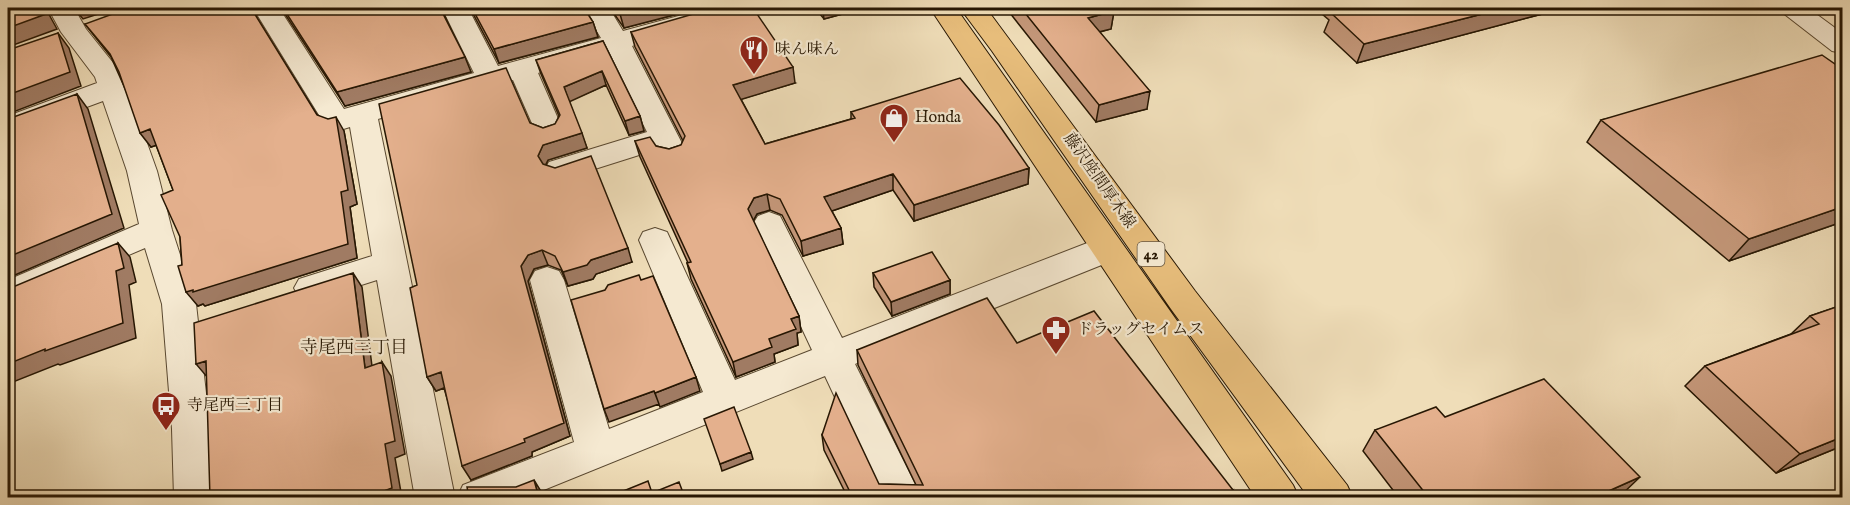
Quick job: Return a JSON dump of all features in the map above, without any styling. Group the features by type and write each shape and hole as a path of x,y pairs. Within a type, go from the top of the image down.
{"main road":[{"name":"藤沢座間厚木線","path":"943,8 974,50 1107,249 1279,498"},
{"name":"藤沢座間厚木線","path":"973,8 1002,45 1183,300 1333,498"}],"street":[{"path":"266,8 337,121 735,8"},
{"path":"455,8 490,78"},
{"path":"560,169 668,145 616,41 596,8"},
{"path":"1792,8 1842,45"},
{"path":"70,26 108,75 142,171 156,230 179,304 199,324 194,498"},
{"path":"522,68 548,130"},
{"path":"8,126 113,87"},
{"path":"362,114 435,498"},
{"path":"769,224 902,498"},
{"path":"8,294 156,230"},
{"path":"477,498 1107,249"},
{"path":"653,261 725,400"},
{"path":"281,298 389,263"},
{"path":"562,294 596,451"}],"building":[{"path":"8,8 42,8 46,14 8,28"},
{"path":"129,8 251,8 317,115 328,119 336,117 348,190 341,192 348,244 193,292 193,290 186,292 178,266 182,265 180,237 161,195 173,190 150,129 140,133 119,72 110,54 85,24"},
{"path":"283,8 440,8 465,57 337,92"},
{"path":"472,8 584,8 593,22 494,49"},
{"path":"616,8 645,8 620,14"},
{"path":"714,8 753,8 793,67 733,85 765,144 855,118 851,112 960,78 999,125 1029,168 914,205 893,174 824,197 841,228 801,241 780,199 767,194 754,198 748,209 799,316 791,319 796,329 769,339 772,347 733,362 687,263 691,262 635,141 650,137 656,146 669,149 681,145 685,136 631,32"},
{"path":"820,8 838,8 823,12"},
{"path":"1021,8 1110,8 1114,11 1088,18 1150,91 1099,105"},
{"path":"1342,8 1506,8 1364,44 1331,13 1345,10"},
{"path":"58,33 70,72 8,95 8,50"},
{"path":"603,41 640,116 625,121 602,71 564,87 582,133 543,145 538,156 543,164 555,168 591,156 628,248 563,272 555,256 542,250 528,255 521,266 564,423 524,439 525,442 462,466 441,372 427,377 410,288 417,285 379,104 506,68 530,123 543,128 555,124 560,115 536,60"},
{"path":"1822,55 1842,69 1842,207 1749,239 1601,120"},
{"path":"77,94 112,214 8,257 8,119"},
{"path":"118,243 124,268 116,271 123,323 8,364 8,289"},
{"path":"932,252 950,280 891,302 873,273"},
{"path":"353,273 365,368 382,362 395,441 385,444 392,488 365,498 210,498 206,361 196,364 194,323"},
{"path":"639,275 641,280 653,276 696,377 604,409 571,300 605,290 608,285"},
{"path":"987,298 1017,343 1094,311 1233,490 1217,498 853,498 822,435 836,393 879,484 923,485 857,350"},
{"path":"1842,305 1842,437 1800,454 1705,366 1819,324 1810,316"},
{"path":"1544,379 1640,477 1593,498 1429,498 1375,430 1436,407 1445,417"},
{"path":"734,407 751,452 720,464 704,419"},
{"path":"534,480 539,498 469,498 467,487 516,487"},
{"path":"648,481 652,493 679,482 685,498 623,498 621,492"}],"place":[{"name":"味ん味ん","path":"754,76"},
{"name":"Honda","path":"894,144"},
{"name":"ドラッグセイムス","path":"1056,356"},
{"name":"寺尾西三丁目","path":"166,432"}],"district":[{"name":"寺尾西三丁目","path":"354,348"}]}
